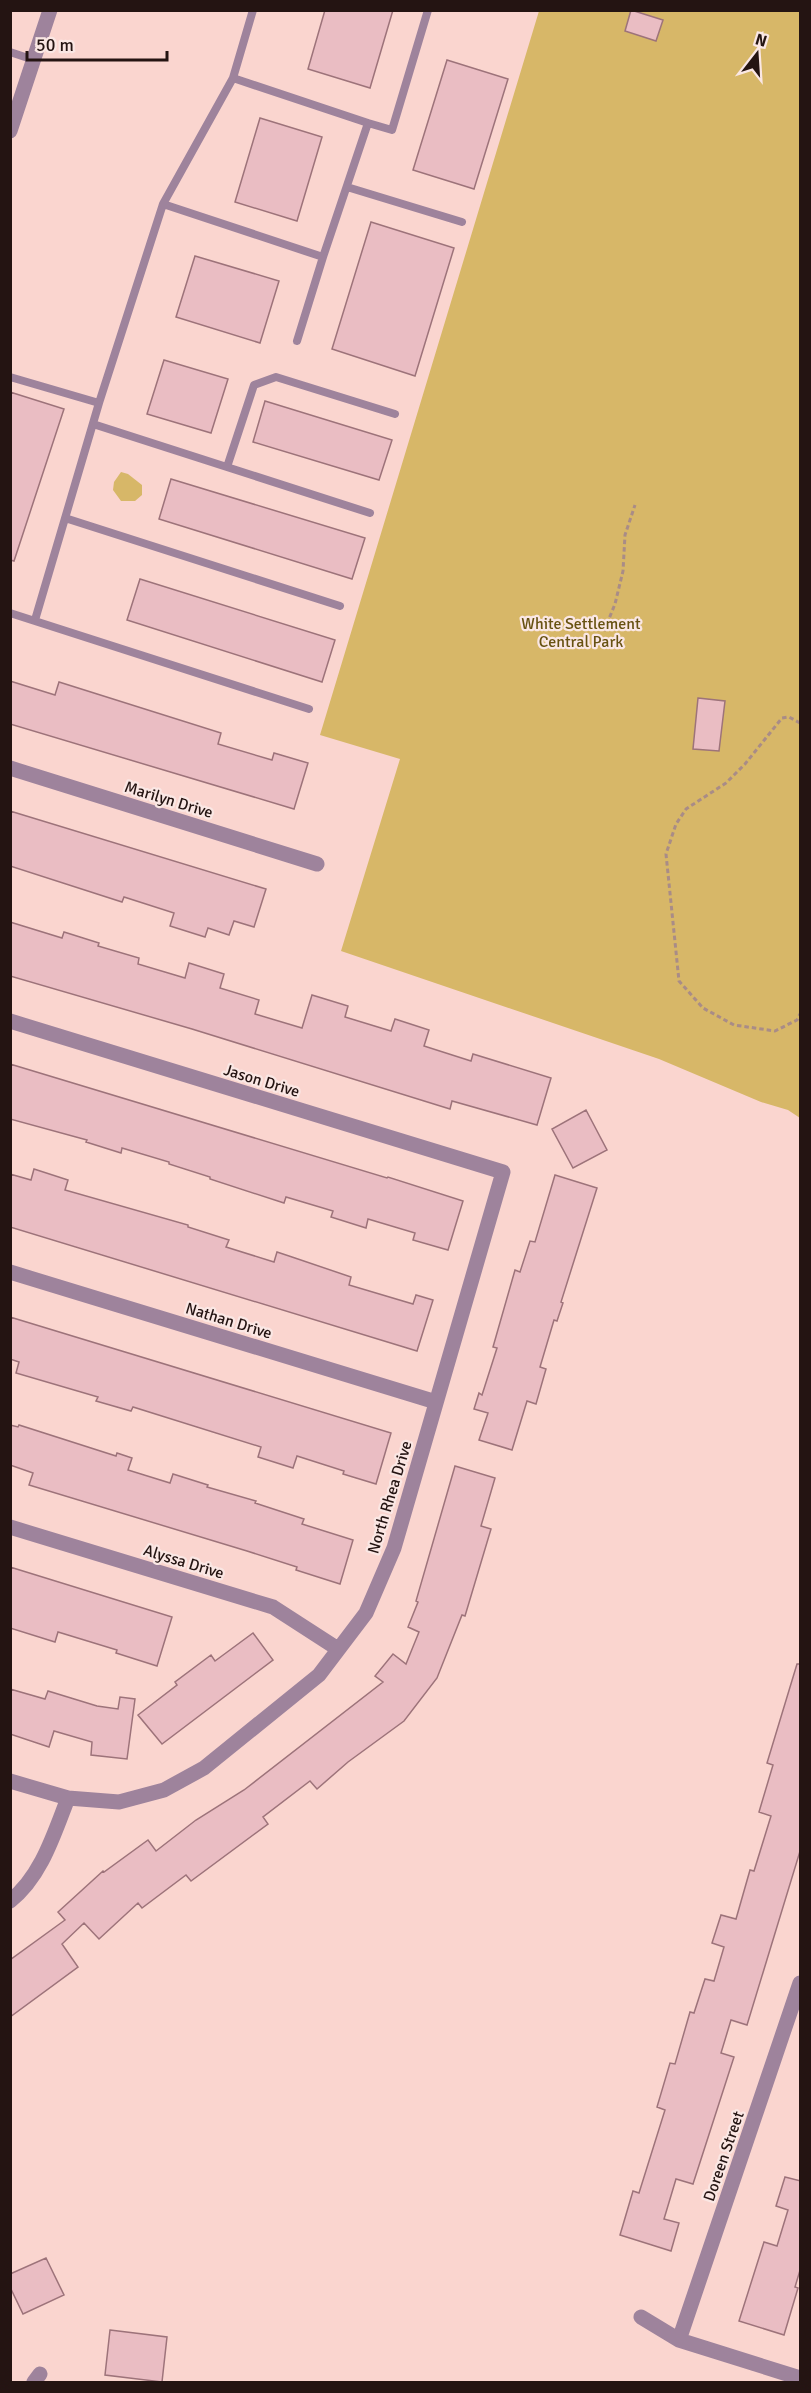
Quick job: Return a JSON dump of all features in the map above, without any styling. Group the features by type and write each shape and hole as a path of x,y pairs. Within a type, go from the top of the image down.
{"street":[{"path":"10,131 50,10"},
{"name":"Marilyn Drive","path":"10,768 317,864"},
{"name":"Jason Drive","path":"10,1021 503,1172"},
{"name":"North Rhea Drive","path":"10,1781 68,1798 118,1802 164,1790 204,1768 319,1675 366,1613 394,1548 503,1172"},
{"name":"Nathan Drive","path":"10,1272 436,1402"},
{"name":"Alyssa Drive","path":"10,1527 273,1607 338,1649"},
{"path":"10,1901 24,1890 51,1843 68,1798"},
{"name":"Doreen Street","path":"679,2340 801,1983"},
{"path":"641,2317 679,2340 801,2378"}],"lane":[{"path":"35,620 99,403 163,204 233,78 253,10"},
{"path":"233,78 392,130 428,10"},
{"path":"10,52 34,60"},
{"path":"297,341 368,123"},
{"path":"346,187 462,222"},
{"path":"163,204 323,257"},
{"path":"10,377 99,403"},
{"path":"227,467 254,385 276,378 395,414"},
{"path":"93,424 370,513"},
{"path":"65,518 340,606"},
{"path":"10,613 309,709"}],"path":[{"path":"604,631 615,604 624,571 625,535 635,505"},
{"path":"801,723 789,717 782,718 745,764 726,783 686,809 676,824 666,854 679,981 703,1008 734,1025 775,1031 797,1020 801,1014"}],"green space":[{"name":"White Settlement Central Park","path":"539,11 800,11 800,1118 788,1110 761,1102 659,1059 341,951 400,759 320,735"},
{"path":"121,472 128,474 142,485 142,495 135,501 121,501 113,490 114,482"}],"building":[{"path":"325,10 393,10 370,88 308,69"},
{"path":"631,10 663,20 656,41 625,31"},
{"path":"447,60 508,79 474,189 413,170"},
{"path":"260,118 322,137 297,221 235,202"},
{"path":"371,222 454,248 415,376 332,349"},
{"path":"195,256 279,281 260,343 176,317"},
{"path":"164,360 228,379 211,433 147,414"},
{"path":"10,392 64,409 14,561 10,560"},
{"path":"265,401 392,440 379,480 253,442"},
{"path":"171,479 365,538 352,579 159,519"},
{"path":"140,579 335,640 322,682 127,620"},
{"path":"10,681 55,695 59,682 221,733 218,744 272,760 274,753 308,763 294,809 10,724"},
{"path":"698,698 725,701 719,751 693,749"},
{"path":"10,811 266,889 254,927 234,921 229,935 208,928 205,937 170,926 174,913 124,897 122,902 10,866"},
{"path":"10,922 62,938 64,932 99,943 98,946 139,958 138,964 185,978 189,963 224,974 220,988 259,1000 255,1014 302,1028 312,995 348,1006 345,1017 391,1031 395,1019 429,1030 424,1046 471,1061 473,1054 551,1078 537,1125 452,1101 450,1109 192,1029 10,976"},
{"path":"10,1064 463,1201 448,1250 413,1240 415,1233 368,1219 366,1228 331,1217 333,1211 286,1197 284,1203 210,1179 210,1177 169,1164 169,1162 122,1148 121,1153 86,1142 87,1140 10,1119"},
{"path":"586,1110 607,1150 573,1168 552,1129"},
{"path":"34,1169 68,1180 65,1190 188,1225 188,1227 229,1240 226,1247 274,1262 277,1252 351,1277 349,1285 413,1304 416,1295 433,1300 417,1351 10,1227 10,1174 31,1180"},
{"path":"555,1175 597,1188 561,1302 563,1303 557,1321 554,1320 540,1367 546,1369 536,1404 527,1401 512,1450 479,1440 488,1413 474,1409 479,1393 482,1395 497,1348 493,1347 515,1270 520,1272 530,1241 535,1242"},
{"path":"10,1317 391,1433 376,1484 297,1456 293,1468 258,1457 261,1447 133,1407 131,1411 96,1401 98,1397 16,1373 19,1362 10,1359"},
{"path":"10,1425 18,1427 19,1425 116,1456 117,1453 132,1458 128,1470 170,1483 173,1474 208,1485 207,1487 256,1501 255,1503 304,1519 302,1524 353,1540 340,1584 247,1551 29,1485 33,1473 10,1465"},
{"path":"455,1466 495,1478 481,1526 491,1529 465,1616 462,1615 437,1678 404,1721 348,1762 317,1789 310,1781 263,1817 268,1824 191,1881 186,1875 142,1908 138,1903 99,1939 84,1923 62,1944 78,1967 10,2017 10,1960 65,1920 58,1912 103,1871 148,1840 156,1851 196,1820 244,1790 383,1682 375,1676 393,1654 406,1664 419,1632 408,1627 418,1602 416,1601"},
{"path":"10,1567 172,1617 157,1666 116,1653 117,1650 58,1632 55,1642 10,1628"},
{"path":"253,1633 273,1660 162,1744 138,1715 177,1685 175,1682 211,1655 215,1661"},
{"path":"797,1664 801,1664 801,1848 747,2025 731,2020 721,2053 734,2057 693,2184 676,2179 664,2219 679,2223 671,2251 620,2235 633,2191 639,2193 665,2110 657,2107 670,2063 675,2064 690,2012 694,2013 705,1979 714,1981 724,1947 712,1943 721,1915 736,1919 750,1870 754,1871 771,1816 759,1812 773,1765 767,1763"},
{"path":"10,1689 45,1699 48,1691 97,1706 118,1709 120,1697 135,1699 127,1759 91,1755 92,1742 54,1731 49,1747 10,1734"},
{"path":"785,2177 801,2181 801,2267 795,2287 798,2288 784,2335 739,2321 764,2242 777,2246 788,2210 776,2206"},
{"path":"46,2258 64,2295 23,2314 10,2287 10,2274"},
{"path":"110,2330 167,2337 162,2382 105,2375"}]}
